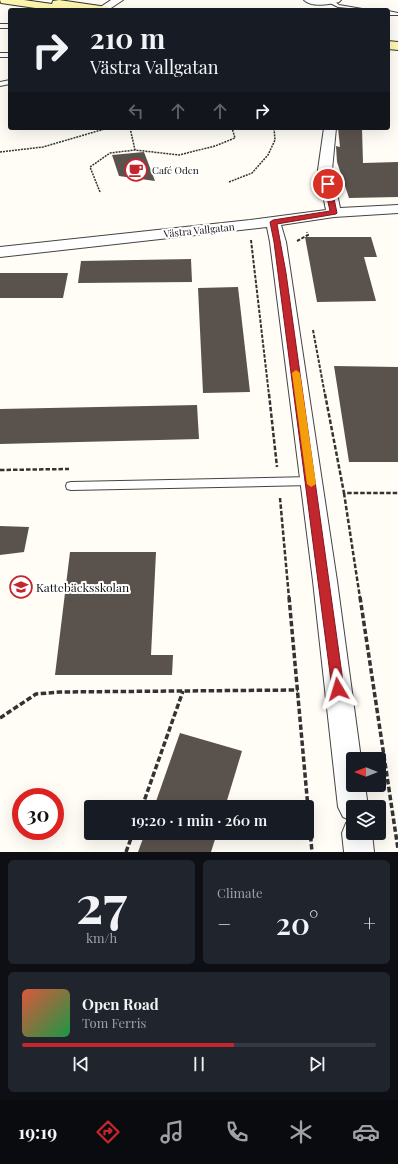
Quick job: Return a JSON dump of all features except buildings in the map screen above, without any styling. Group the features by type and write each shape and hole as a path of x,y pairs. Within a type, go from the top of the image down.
{"main road":[{"path":"1,0 58,8"},
{"path":"37,0 90,8"}],"street":[{"path":"106,8 118,0"},
{"path":"309,0 334,1"},
{"path":"330,130 325,170 334,213"},
{"name":"Västra Vallgatan","path":"0,252 250,225 334,213 398,209"},
{"path":"273,222 278,242 311,481 352,800"},
{"path":"358,840 359,852"}],"lane":[{"path":"334,1 338,6 352,8"},
{"path":"390,13 397,14"},
{"path":"71,486 311,481"}],"path":[{"path":"0,152 43,147 101,130"},
{"path":"130,130 135,150"},
{"path":"100,192 90,167 110,153 135,150 179,155 215,146 235,138 233,130"},
{"path":"229,182 252,173 268,154 275,140 274,130"},
{"path":"296,242 308,235 302,218"},
{"path":"250,225 279,482 312,852"},
{"path":"313,328 344,493 398,850"},
{"path":"344,493 398,493"},
{"path":"0,718 36,694 60,692 298,690"},
{"path":"144,800 183,691"},
{"path":"126,852 130,840"}],"slow traffic":[{"path":"296,373 311,484"}],"place":[{"name":"Café Oden","path":"136,170"},
{"name":"Kattebäcksskolan","path":"21,587"}],"route":[{"path":"328,184 334,213 273,222 278,242 325,581 338,689"}]}
